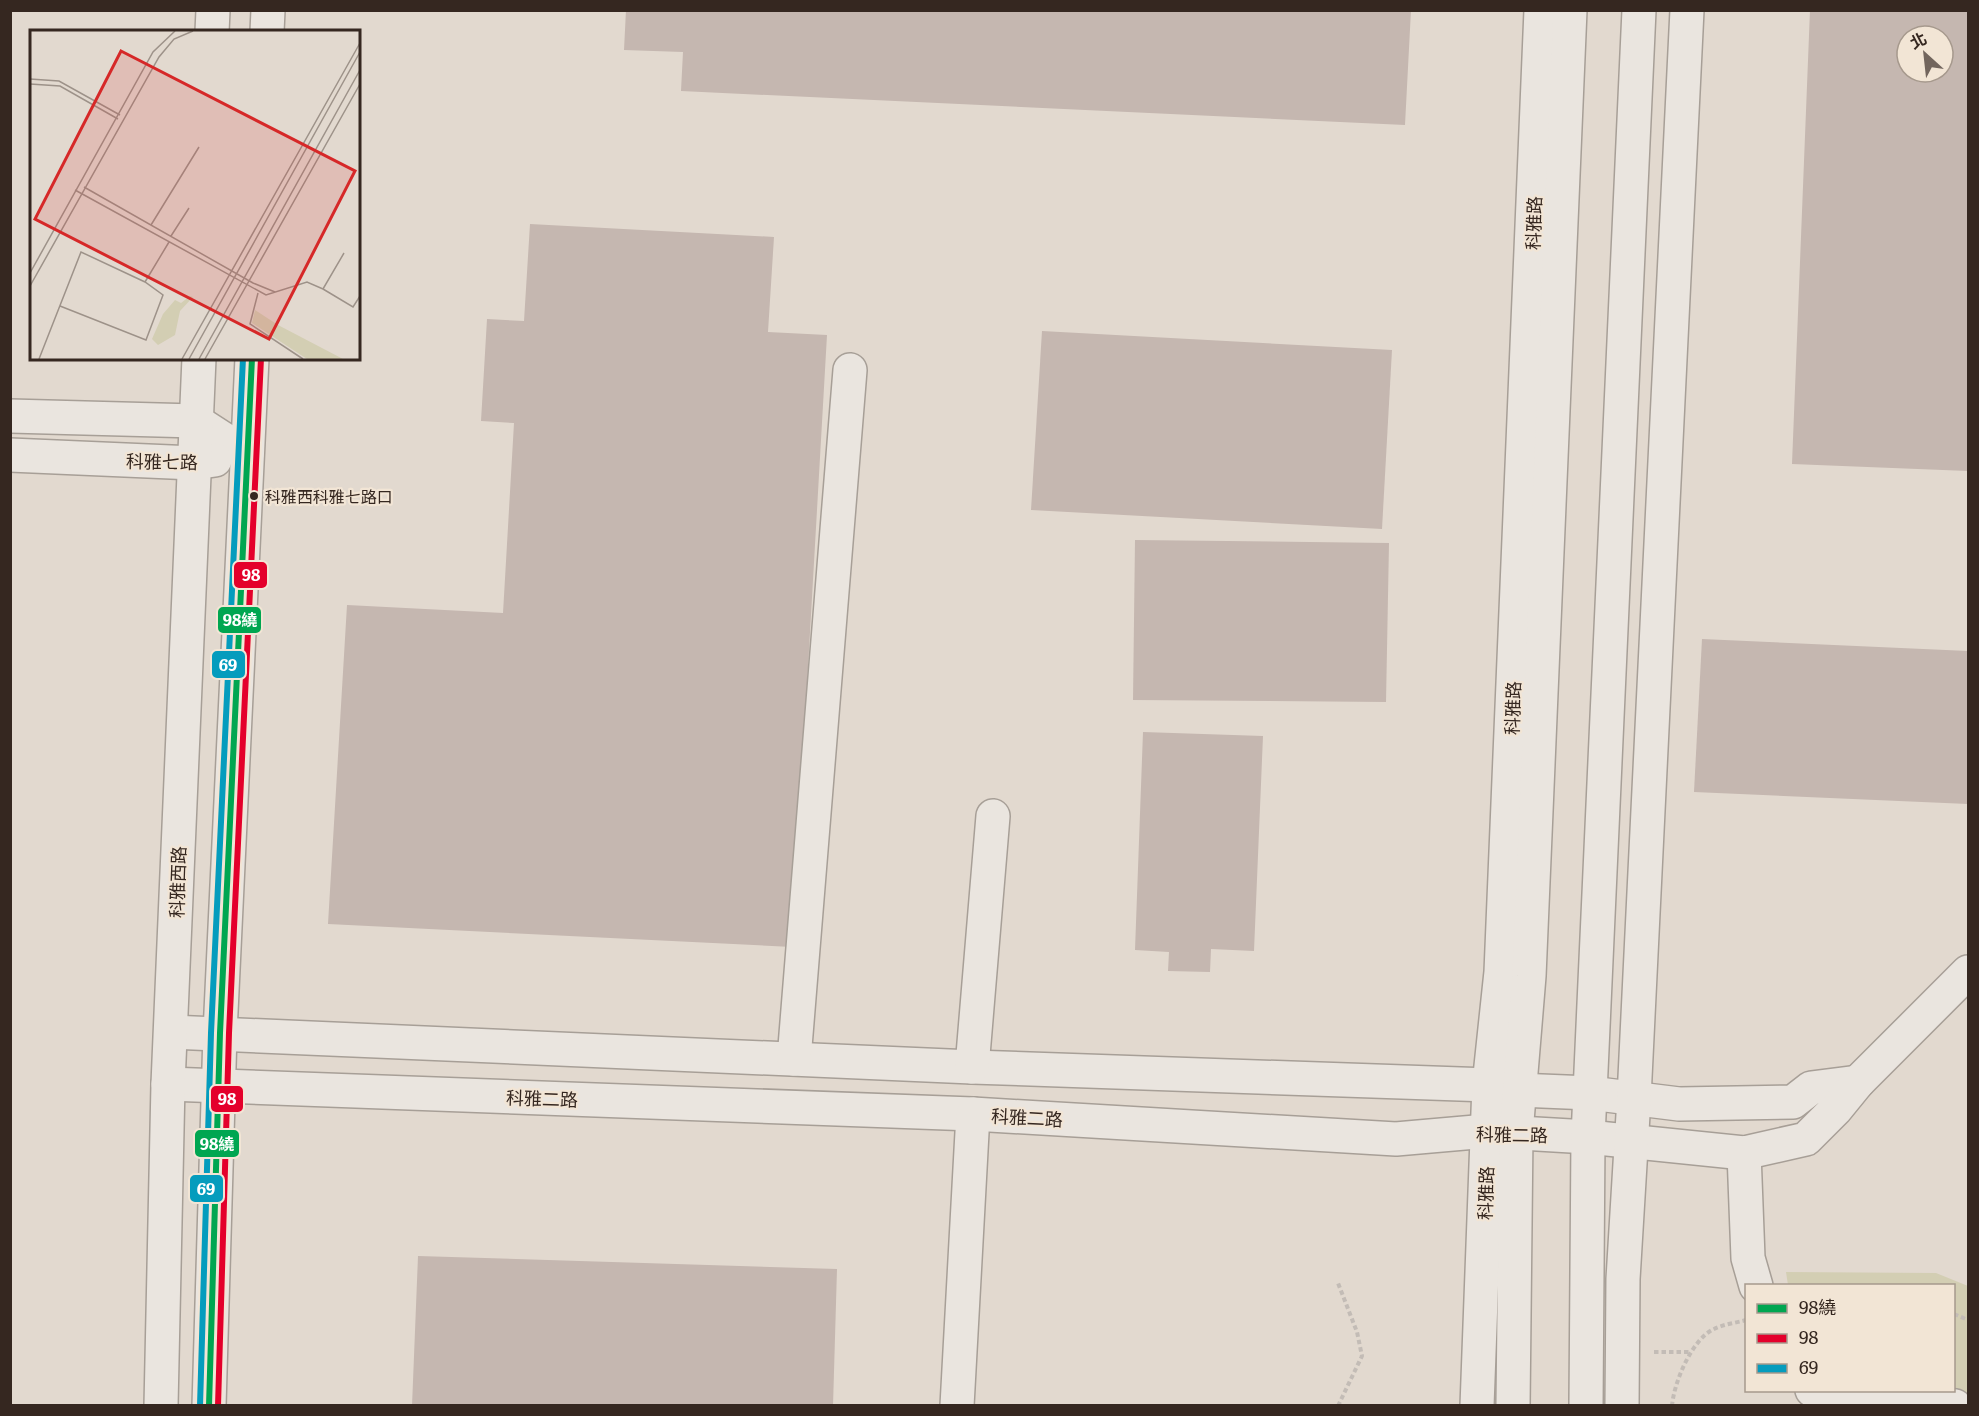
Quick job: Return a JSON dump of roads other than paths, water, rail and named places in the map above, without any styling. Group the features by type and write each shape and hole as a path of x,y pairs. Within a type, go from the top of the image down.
{"street":[{"path":"212,30 213,10"},
{"path":"267,30 268,10"},
{"name":"科雅路","path":"1477,1406 1504,1088 1502,972 1541,10"},
{"name":"科雅路","path":"1504,1088 1529,976 1570,10"},
{"path":"1586,1406 1588,1137 1639,10"},
{"path":"1622,1406 1623,1280 1634,1098 1687,10"},
{"name":"科雅西路","path":"160,1406 168,1084 199,360"},
{"path":"209,1406 220,1033 252,360"},
{"path":"794,1059 850,370"},
{"path":"10,416 196,421"},
{"name":"科雅七路","path":"196,421 247,454"},
{"name":"科雅七路","path":"10,455 194,464 247,454"},
{"path":"972,1067 993,816"},
{"name":"科雅二路","path":"168,1084 973,1114 1396,1139 1501,1132 1588,1137 1744,1153 1806,1139 1836,1109 1858,1082 1968,972"},
{"path":"171,1032 1504,1088 1590,1093 1679,1104 1793,1102 1811,1088 1858,1082"},
{"path":"957,1406 973,1114"},
{"name":"科雅路","path":"1501,1132 1513,1406"},
{"path":"1744,1153 1748,1258 1755,1284"},
{"path":"1830,1392 1954,1406"}],"place":[{"name":"科雅西科雅七路口","path":"254,496"}]}
